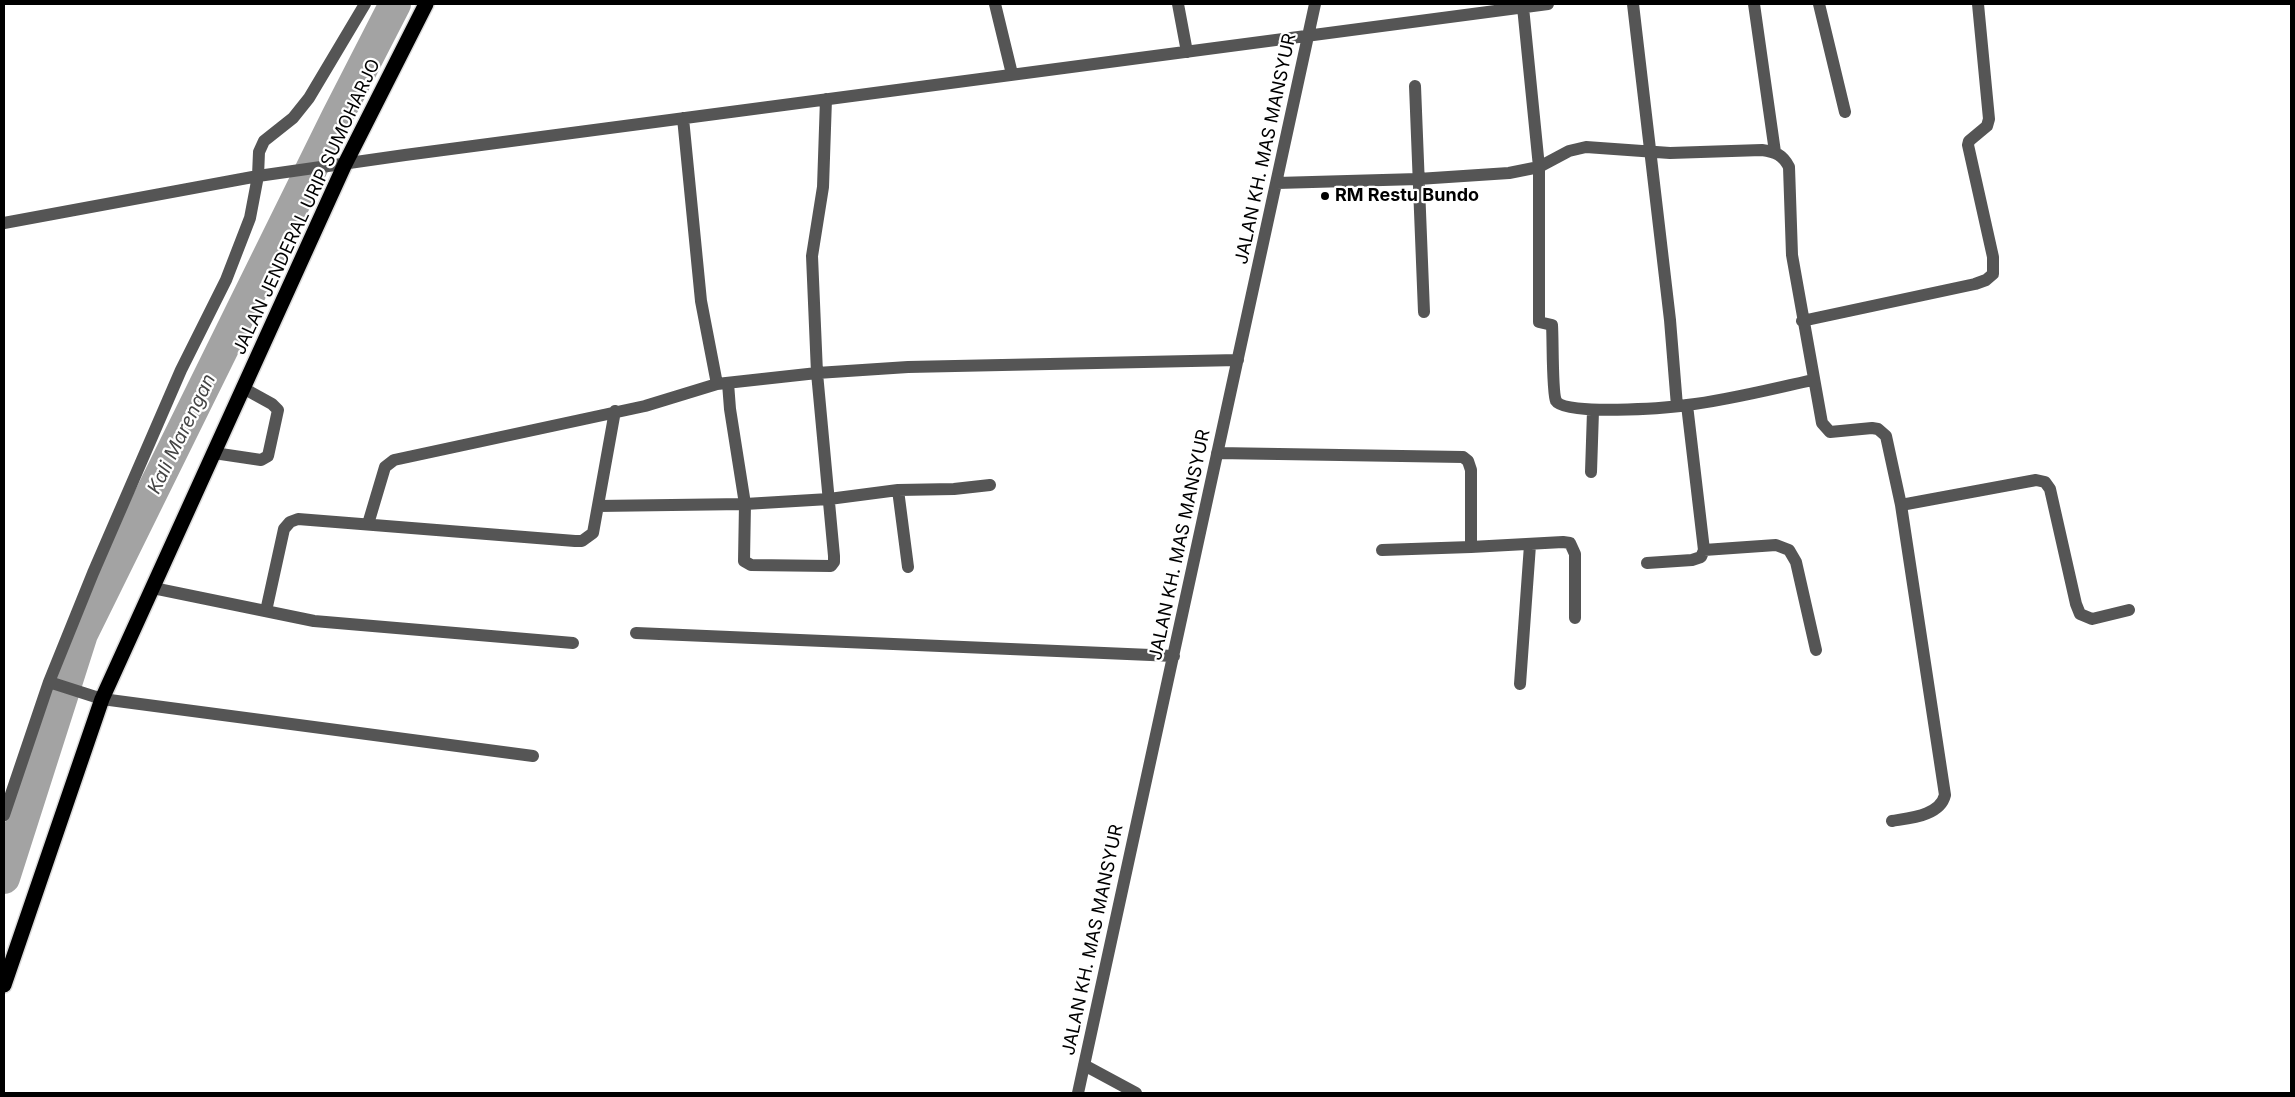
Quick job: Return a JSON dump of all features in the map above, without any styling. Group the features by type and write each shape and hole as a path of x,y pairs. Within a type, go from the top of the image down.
{"highway":[{"name":"JALAN JENDERAL URIP SUMOHARJO","path":"4,985 102,699 345,164 426,4"}],"street":[{"path":"4,815 49,682 97,564 177,379 226,280 250,218 264,175 259,152 264,141 293,118 309,98 365,4"},
{"path":"995,4 1012,74"},
{"path":"1178,4 1187,52"},
{"name":"JALAN KH. MAS MANSYUR","path":"1078,1093 1316,4"},
{"path":"4,223 264,175 1548,4"},
{"path":"1633,4 1670,320 1704,550 1701,557 1692,560 1647,563"},
{"path":"1754,4 1775,152"},
{"path":"1819,4 1845,112"},
{"path":"1802,321 1975,284 1986,280 1992,274 1994,257 1968,145 1969,141 1986,126 1989,119 1978,4"},
{"path":"1523,7 1539,167 1539,322 1552,325 1555,396 1558,403 1564,407 1593,410 1682,406 1813,380"},
{"path":"1415,86 1424,312"},
{"path":"683,118 701,301 730,409 745,504 744,557 747,564 824,567 830,566 834,562 817,374 812,256 823,187 826,99"},
{"path":"1277,183 1418,179 1509,173 1539,167 1577,148 1649,151 1775,152 1784,158 1789,168 1792,255 1802,321 1822,423 1826,430 1839,432 1872,428 1878,429 1886,436 1901,505 1919,616 1927,684 1945,791 1943,801 1934,809 1920,815 1892,821"},
{"path":"368,524 385,467 394,460 645,406 722,384 908,367 1238,360"},
{"path":"214,453 261,460 268,456 278,410 243,388"},
{"path":"1592,472 1593,410"},
{"path":"266,611 284,530 290,522 298,519 582,541 593,533 615,411"},
{"path":"1218,453 1463,457 1468,462 1471,470 1471,547"},
{"path":"1901,505 2036,480 2045,482 2050,489 2076,604 2080,614 2092,619 2129,610"},
{"path":"598,506 745,504 828,499 898,490 954,489 990,485"},
{"path":"898,490 908,567"},
{"path":"1382,550 1566,542 1573,546 1576,554 1575,618"},
{"path":"1520,684 1530,545"},
{"path":"1704,550 1776,545 1789,550 1796,562 1816,650"},
{"path":"153,588 314,621 573,643"},
{"path":"636,633 1174,656"},
{"path":"49,682 102,699 533,756"},
{"path":"1084,1065 1136,1093"}],"waterway":[{"name":"Kali Marengan","path":"4,878 82,634 337,117 395,4"}],"place":[{"name":"RM Restu Bundo","path":"1325,196"}]}
